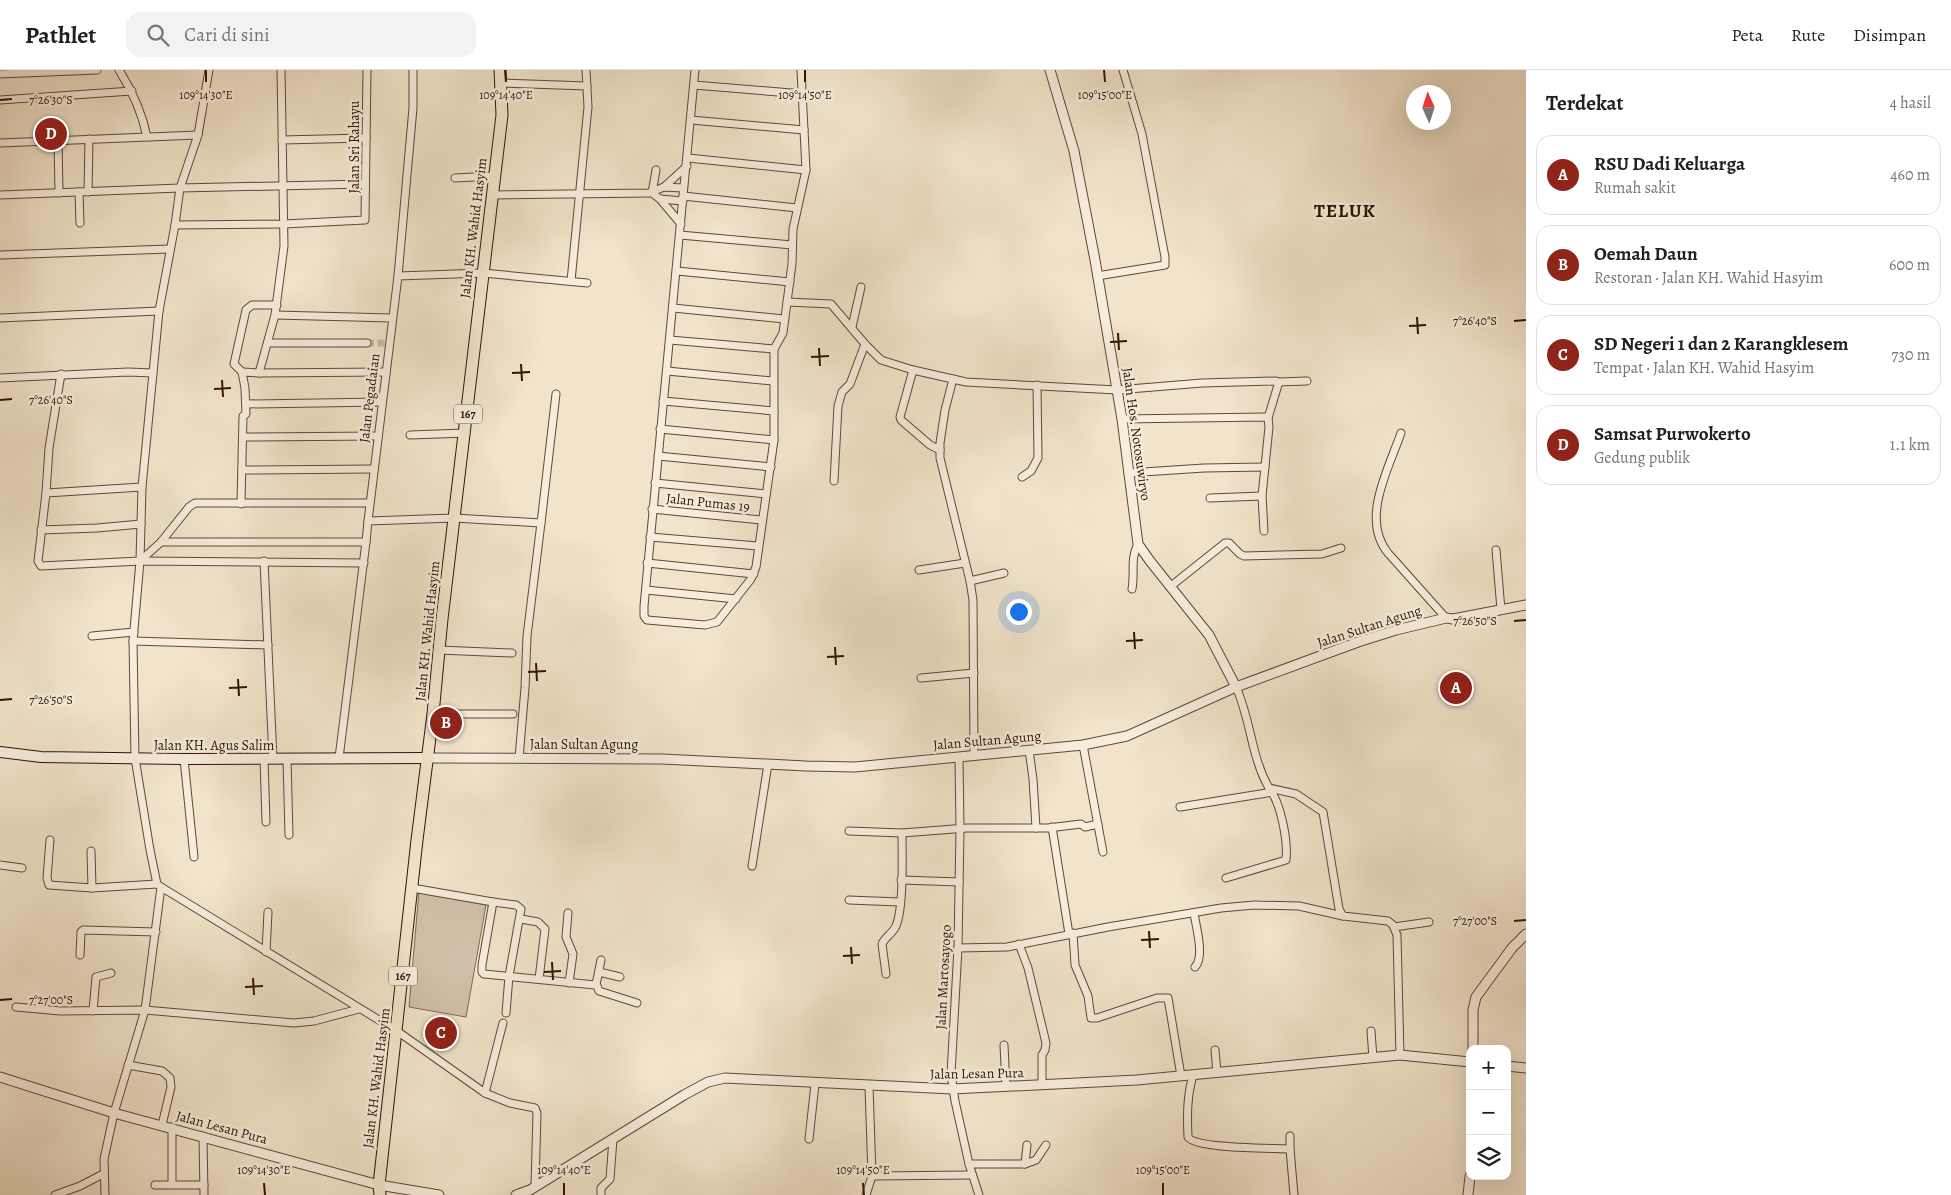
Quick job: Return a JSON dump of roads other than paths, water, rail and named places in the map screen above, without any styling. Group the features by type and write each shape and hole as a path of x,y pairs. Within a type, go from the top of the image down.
{"main road":[{"name":"Jalan KH. Wahid Hasyim","path":"379,1190 454,518 466,433 502,116 500,70"},
{"name":"Jalan KH. Agus Salim","path":"0,752 41,756 184,759 427,758"}],"street":[{"path":"0,74 97,70"},
{"path":"119,70 132,91 142,113 147,137"},
{"path":"105,1195 104,1158 114,1113 145,1010 156,932 159,886 150,850 135,758 133,642 140,558 142,487 158,311 164,289 180,188 198,135 209,70"},
{"path":"259,372 275,315 284,246 281,70"},
{"name":"Jalan Sri Rahayu","path":"284,224 361,221 366,218 367,70"},
{"name":"Jalan Pegadaian","path":"339,758 364,563 369,503 386,372 387,343 398,276 413,108 412,70"},
{"path":"571,281 588,107 586,70"},
{"path":"695,70 677,271 652,509 644,616 647,620 651,621 705,625 714,624 736,599 754,574 774,440 774,349 782,336 790,282 797,208 806,170 801,70"},
{"name":"Jalan Hos. Notosuwiryo","path":"1050,70 1074,151 1122,419 1138,544 1150,562 1209,635 1236,687"},
{"path":"1097,276 1165,265 1142,134 1123,70"},
{"path":"501,83 587,86"},
{"path":"694,85 803,94"},
{"path":"0,100 132,91"},
{"path":"691,120 804,130"},
{"path":"0,143 198,135"},
{"path":"282,140 366,138"},
{"path":"88,192 90,140"},
{"path":"58,141 59,193"},
{"path":"688,158 806,170"},
{"path":"492,195 652,193 664,187 687,166"},
{"path":"652,193 656,170"},
{"path":"454,178 494,176"},
{"path":"0,195 180,188 365,184"},
{"path":"664,187 683,188"},
{"path":"80,192 80,223"},
{"path":"652,193 660,199 681,224"},
{"path":"660,199 683,199 797,208"},
{"path":"175,225 284,224"},
{"path":"680,235 792,245"},
{"path":"0,255 169,249"},
{"path":"677,271 790,282"},
{"path":"398,276 483,273 588,283"},
{"path":"852,328 861,287"},
{"path":"787,302 831,304 881,360 912,370 953,379 973,382 1117,390 1202,383 1274,380 1278,382 1306,381"},
{"path":"241,504 243,416 246,414 246,404 242,372 234,364 246,310 252,305 277,304"},
{"path":"673,308 784,319"},
{"path":"0,318 158,311"},
{"path":"275,315 392,318"},
{"path":"670,340 774,349"},
{"path":"268,343 367,343"},
{"path":"834,481 838,406 842,392 850,384 865,344"},
{"path":"912,370 900,417 901,420 926,442 940,450"},
{"path":"667,371 773,381"},
{"path":"242,372 386,372"},
{"path":"0,378 61,374 153,373"},
{"path":"61,374 49,448 38,560 41,566 140,558 364,563"},
{"path":"953,379 945,410 940,450 973,600 974,755"},
{"path":"1264,531 1262,496 1268,418 1278,382"},
{"path":"1022,476 1031,471 1038,458 1037,385"},
{"path":"520,758 526,688 527,636 556,394"},
{"path":"246,404 382,402"},
{"path":"663,402 774,411"},
{"path":"1122,419 1262,416 1268,418"},
{"path":"660,429 774,440"},
{"path":"410,435 466,433"},
{"path":"1401,433 1379,497 1376,514 1379,538 1381,545 1446,618"},
{"path":"243,437 378,436"},
{"path":"658,456 771,467"},
{"path":"1128,473 1204,468 1265,468"},
{"path":"242,470 374,469"},
{"path":"655,483 766,494"},
{"path":"46,493 142,487"},
{"path":"1210,498 1262,496"},
{"path":"140,558 161,542 191,505 200,503 369,503"},
{"name":"Jalan Pumas 19","path":"652,509 761,520"},
{"path":"368,521 454,518 541,523"},
{"path":"41,530 141,524"},
{"path":"650,537 758,546"},
{"path":"161,542 366,542"},
{"path":"1171,586 1225,542 1230,543 1244,556 1322,554 1341,548"},
{"path":"1132,589 1134,578 1133,556 1138,544"},
{"path":"1496,550 1501,610"},
{"path":"264,561 268,645 266,822"},
{"path":"647,563 754,574"},
{"path":"919,570 965,563"},
{"path":"970,581 1004,572"},
{"path":"646,590 736,599"},
{"name":"Jalan Sultan Agung","path":"427,758 662,759 855,767 1083,745 1127,736 1236,687 1381,635 1446,618 1453,619 1526,605"},
{"path":"92,636 134,632"},
{"path":"133,642 268,645"},
{"path":"439,650 512,653"},
{"path":"921,678 974,673"},
{"path":"1226,878 1286,860 1285,840 1277,802 1258,765 1241,698 1236,687"},
{"path":"433,714 514,714"},
{"path":"1083,745 1103,852"},
{"path":"1029,750 1036,828"},
{"name":"Jalan Martosayogo","path":"958,757 960,829 958,948 952,1090 969,1164 979,1195"},
{"path":"184,759 194,857"},
{"path":"287,759 289,835"},
{"path":"752,866 768,764"},
{"path":"1180,807 1271,790 1296,794 1323,812 1339,909 1343,916"},
{"path":"848,831 902,833 998,827 1036,828 1081,824 1087,827 1098,824"},
{"path":"1052,827 1076,965 1088,996 1091,1018 1106,1016 1157,998 1168,998 1181,1076"},
{"path":"886,974 882,944 895,927 901,880 902,833"},
{"path":"50,840 47,878 49,885 92,888 159,886 397,1031 485,1093 510,1104 535,1108 535,1186"},
{"path":"91,851 92,888"},
{"path":"0,865 22,868"},
{"path":"901,880 959,882"},
{"path":"412,888 519,907 521,909 509,976 506,1013"},
{"path":"849,900 899,902"},
{"path":"493,902 482,972 486,975 591,985 596,983"},
{"path":"958,948 988,948 1020,944 1221,908 1266,904 1318,909 1343,916 1388,921 1391,922 1397,935 1400,1055"},
{"path":"266,952 268,912"},
{"path":"568,913 566,936 573,954 569,983"},
{"path":"1194,913 1200,952 1198,964 1195,967"},
{"path":"520,919 538,922 545,929 539,979"},
{"path":"1394,927 1428,922"},
{"path":"80,955 81,932 83,930 156,932"},
{"path":"1473,1045 1476,996 1512,948 1526,934"},
{"path":"1020,944 1030,976 1046,1043 1042,1055 1042,1085"},
{"path":"601,960 596,983 599,991 637,1003"},
{"path":"599,972 620,977"},
{"path":"93,1011 96,977 111,973"},
{"path":"16,1007 54,1011 145,1010 294,1023 314,1021 359,1008"},
{"path":"485,1093 504,1023"},
{"path":"1371,1032 1373,1058"},
{"path":"1004,1045 1006,1087"},
{"path":"1215,1050 1217,1073"},
{"name":"Jalan Lesan Pura","path":"520,1194 684,1095 714,1080 732,1078 952,1090 1181,1076 1400,1055 1466,1062"},
{"path":"128,1066 162,1071 170,1078 171,1087 162,1125"},
{"path":"1511,1066 1526,1068"},
{"path":"1193,1075 1188,1092 1187,1106 1189,1139 1209,1146 1290,1149"},
{"name":"Jalan Lesan Pura","path":"0,1077 114,1113 203,1136 379,1190 439,1195"},
{"path":"809,1139 815,1084"},
{"path":"866,1195 872,1176 869,1086"},
{"path":"172,1127 172,1184"},
{"path":"203,1136 204,1195"},
{"path":"1290,1136 1294,1195"},
{"path":"601,1195 601,1188 610,1179 613,1139"},
{"path":"969,1164 1025,1164 1036,1160 1046,1145"},
{"path":"1025,1164 1027,1146"},
{"path":"55,1195 80,1186 103,1174"},
{"path":"872,1176 972,1175"},
{"path":"1468,1195 1470,1180"},
{"path":"154,1185 204,1184"}],"tunnel":[{"path":"367,343 387,343"}],"place":[{"name":"Samsat Purwokerto","path":"51,134"},
{"name":"RSU Dadi Keluarga","path":"1456,688"},
{"name":"Oemah Daun","path":"446,723"},
{"name":"SD Negeri 1 dan 2 Karangklesem","path":"441,1033"}],"district":[{"name":"TELUK","path":"1345,210"}]}
